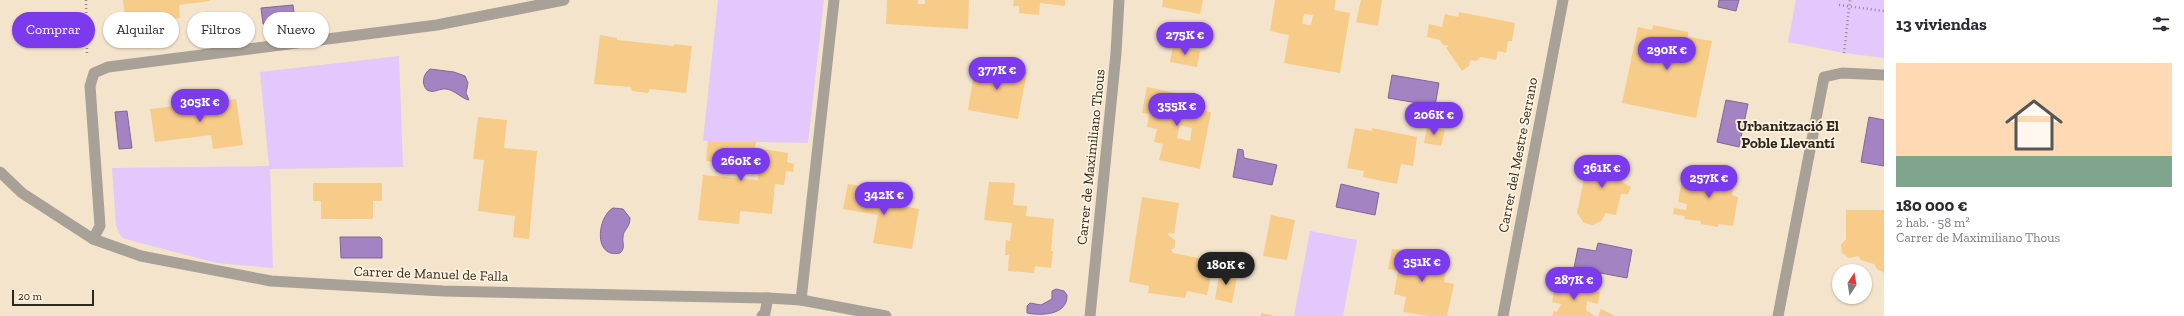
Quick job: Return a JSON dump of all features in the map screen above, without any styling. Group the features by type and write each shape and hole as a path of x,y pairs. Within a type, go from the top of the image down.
{"street":[{"path":"93,239 100,226 90,86 94,73 108,67 437,25 564,0"},
{"path":"801,300 834,0"},
{"name":"Carrer de Maximiliano Thous","path":"1090,316 1116,53 1119,0"},
{"name":"Carrer del Mestre Serrano","path":"1503,316 1563,0"},
{"path":"1778,316 1824,77 1842,73 1884,75"},
{"name":"Carrer de Manuel de Falla","path":"0,172 22,193 93,239 141,256 271,281 443,291 768,298 801,300 886,316"},
{"path":"762,316 766,313 768,298"}],"path":[{"path":"86,0 87,66 94,73"},
{"path":"1842,73 1850,0"},
{"path":"1839,5 1884,11"}],"shaded area":[{"path":"718,0 824,0 808,143 703,141"},
{"path":"1719,0 1739,0 1736,11 1718,7"},
{"path":"1796,0 1884,0 1884,58 1844,53 1788,42"},
{"path":"293,5 294,12 263,12 263,24 261,8"},
{"path":"399,56 403,167 270,169 273,268 217,263 125,239 121,236 116,226 112,168 269,166 260,72"},
{"path":"430,69 454,72 465,76 468,83 466,93 469,100 449,90 427,90 423,82"},
{"path":"1392,75 1439,83 1435,106 1388,98"},
{"path":"1726,100 1748,104 1739,147 1717,142"},
{"path":"127,111 132,148 119,149 115,112"},
{"path":"1869,117 1884,120 1884,166 1861,162"},
{"path":"1238,149 1243,150 1244,158 1277,165 1272,185 1233,177"},
{"path":"1341,184 1379,193 1375,215 1336,207"},
{"path":"613,208 623,209 630,218 629,224 623,235 623,247 620,253 611,253 605,250 600,236 604,220"},
{"path":"1310,231 1357,240 1343,316 1294,316"},
{"path":"340,237 380,237 382,239 382,258 341,258"},
{"path":"1598,243 1632,250 1627,278 1574,268 1578,248 1596,251"},
{"path":"1056,289 1064,291 1067,295 1066,302 1063,307 1053,313 1047,314 1027,313 1027,306 1030,303 1041,305 1052,299 1052,291"}],"building":[{"path":"123,0 210,0 179,5 180,18 179,12 124,12"},
{"path":"887,0 918,0 918,4 925,4 925,0 969,0 968,29 886,24"},
{"path":"1014,0 1065,0 1065,6 1040,3 1039,15 1019,13 1019,6 1013,6"},
{"path":"1163,0 1203,0 1200,14 1162,7"},
{"path":"1275,0 1336,0 1334,10 1350,13 1340,73 1284,63 1289,35 1270,31","holes":["1304,14 1313,15 1311,25 1302,24"]},
{"path":"1361,0 1382,0 1378,26 1356,22"},
{"path":"1459,12 1515,23 1512,41 1508,41 1506,53 1498,51 1496,60 1481,57 1476,61 1470,60 1469,66 1462,71 1446,48 1449,46 1443,45 1440,40 1427,37 1429,24 1442,27 1445,14 1458,17"},
{"path":"1653,25 1688,32 1688,37 1712,41 1696,118 1622,103 1638,27 1652,30"},
{"path":"600,35 617,38 617,40 674,46 674,44 692,46 686,93 650,89 648,93 632,91 631,87 594,84"},
{"path":"1173,46 1200,51 1197,67 1170,62"},
{"path":"976,62 1027,72 1018,119 968,110"},
{"path":"1147,87 1194,97 1192,109 1211,112 1200,169 1159,160 1163,144 1154,142 1157,129 1147,127 1149,114 1142,113","holes":["1180,125 1192,128 1190,141 1177,138"]},
{"path":"236,99 243,145 213,149 211,135 155,142 150,109 185,105 186,112 198,110 198,104"},
{"path":"478,117 507,120 504,148 537,151 529,239 513,237 515,216 478,211 484,160 473,159"},
{"path":"1427,127 1445,130 1441,146 1424,143"},
{"path":"1355,128 1372,131 1372,128 1417,137 1413,166 1401,164 1397,184 1363,177 1364,171 1347,168"},
{"path":"708,141 756,142 755,148 788,153 787,162 794,164 793,172 786,171 784,185 775,184 772,214 740,211 739,224 698,220 703,175 758,180 759,168 706,161"},
{"path":"1589,154 1626,161 1622,182 1631,187 1628,194 1621,194 1616,215 1606,213 1601,221 1593,225 1584,223 1577,213"},
{"path":"1721,167 1736,170 1732,195 1738,197 1733,226 1718,224 1718,227 1701,224 1701,221 1684,219 1685,216 1673,214 1674,208 1686,210 1687,204 1678,202 1683,174 1717,179 1719,178"},
{"path":"989,182 1015,183 1013,205 1027,206 1026,216 1054,219 1051,268 1035,266 1034,273 1008,271 1009,255 1005,255 1006,240 1010,241 1012,223 984,220"},
{"path":"313,183 382,183 382,201 373,201 373,219 321,219 321,201 313,201"},
{"path":"848,184 878,189 877,195 893,198 891,204 919,209 912,249 873,243 878,215 843,209"},
{"path":"1142,197 1179,203 1174,234 1168,233 1168,235 1175,240 1175,247 1171,250 1173,253 1214,261 1207,295 1187,291 1185,298 1148,293 1149,286 1129,282"},
{"path":"1846,210 1884,210 1884,273 1877,269 1874,264 1861,260 1858,256 1849,258 1842,253 1841,245 1846,239"},
{"path":"1271,215 1295,220 1287,260 1263,256"},
{"path":"1392,249 1416,251 1414,261 1421,262 1422,256 1448,260 1444,282 1454,284 1447,316 1429,316 1403,312 1406,297 1394,294 1398,271 1388,269"},
{"path":"1220,269 1238,272 1232,303 1215,299"},
{"path":"1556,283 1600,292 1598,304 1587,301 1586,310 1595,316 1552,316 1554,311 1557,312 1561,304 1552,302"},
{"path":"1601,309 1615,316 1598,316"},
{"path":"1261,313 1272,315 1272,316 1261,316"}],"district":[{"name":"Urbanització El Poble Llevantí","path":"1788,134"}]}
